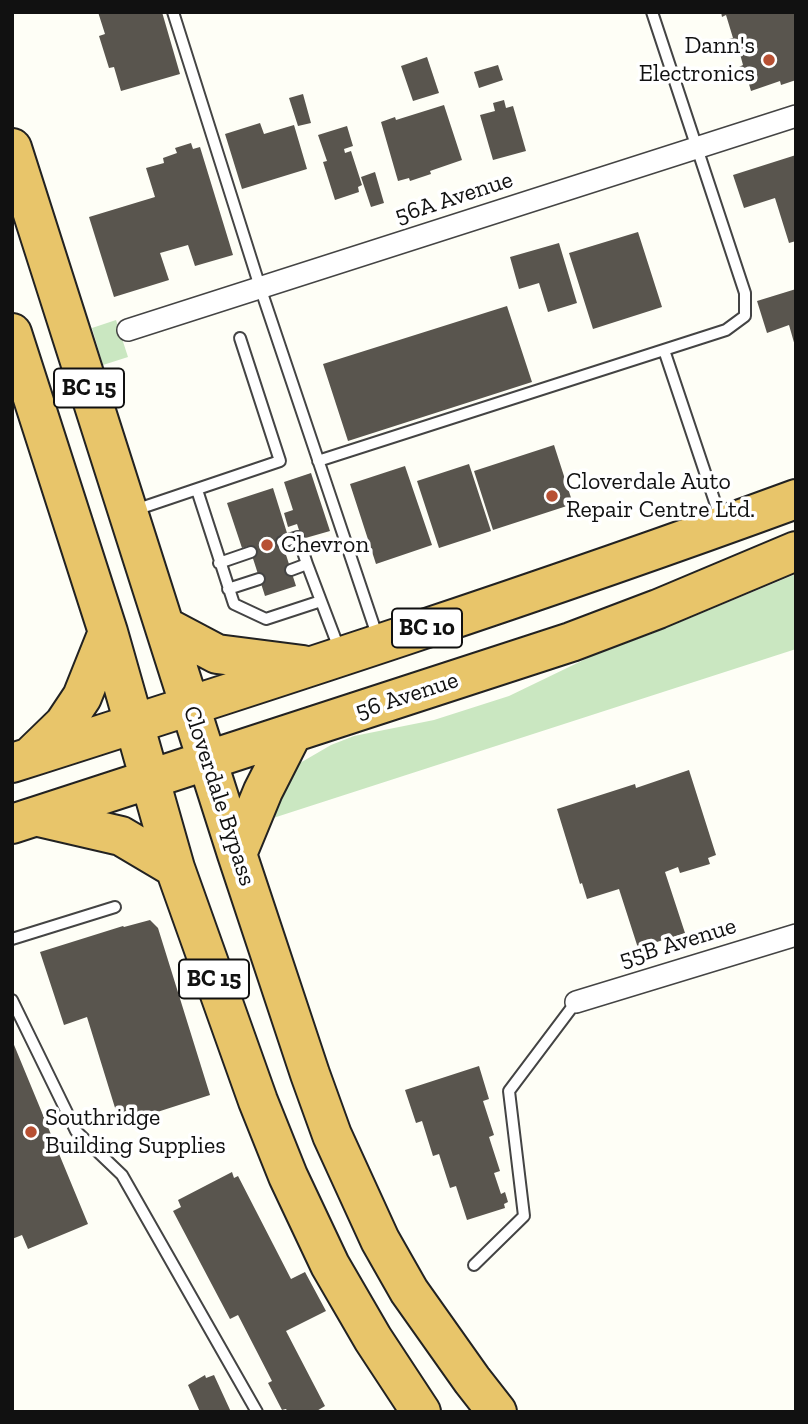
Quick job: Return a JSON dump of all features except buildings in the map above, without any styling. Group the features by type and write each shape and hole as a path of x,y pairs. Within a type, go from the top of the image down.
{"highway":[{"name":"Cloverdale Bypass","path":"12,148 237,854 332,1135 380,1240 409,1291 497,1412"},
{"name":"BC 15","path":"12,332 108,632 175,868 258,1101 288,1176 330,1265 373,1339 420,1410"},
{"name":"BC 10","path":"21,761 134,726 540,590 796,499"},
{"name":"56 Avenue","path":"25,820 571,642 796,551"},
{"path":"166,627 217,654 327,662"},
{"path":"21,761 64,724 82,697 108,632"},
{"path":"237,854 263,791 292,734"},
{"path":"25,820 121,836 175,868"}],"street":[{"name":"56A Avenue","path":"128,330 796,116"},
{"name":"55B Avenue","path":"576,1002 796,935"}],"lane":[{"path":"173,12 380,644"},
{"path":"318,461 726,330 745,316 745,293 653,15 665,14"},
{"path":"663,49 675,46"},
{"path":"129,512 280,461 240,338"},
{"path":"664,350 723,525"},
{"path":"197,490 233,604 265,619 321,601"},
{"path":"282,542 299,537 321,601 327,662"},
{"path":"219,562 251,552"},
{"path":"291,570 307,564"},
{"path":"228,589 259,579"},
{"path":"12,939 115,908"},
{"path":"12,1000 76,1131 122,1175 257,1412"},
{"path":"474,1265 524,1216 509,1091 576,1002"}],"green space":[{"path":"116,320 128,357 103,365 92,328"},
{"path":"796,574 796,649 267,820 288,774 300,763 331,745 354,736 434,720 509,696 598,653"}],"place":[{"name":"Dann's Electronics","path":"769,60"},
{"name":"Cloverdale Auto Repair Centre Ltd.","path":"552,496"},
{"name":"Chevron","path":"267,545"},
{"name":"Southridge Building Supplies","path":"31,1132"}]}
